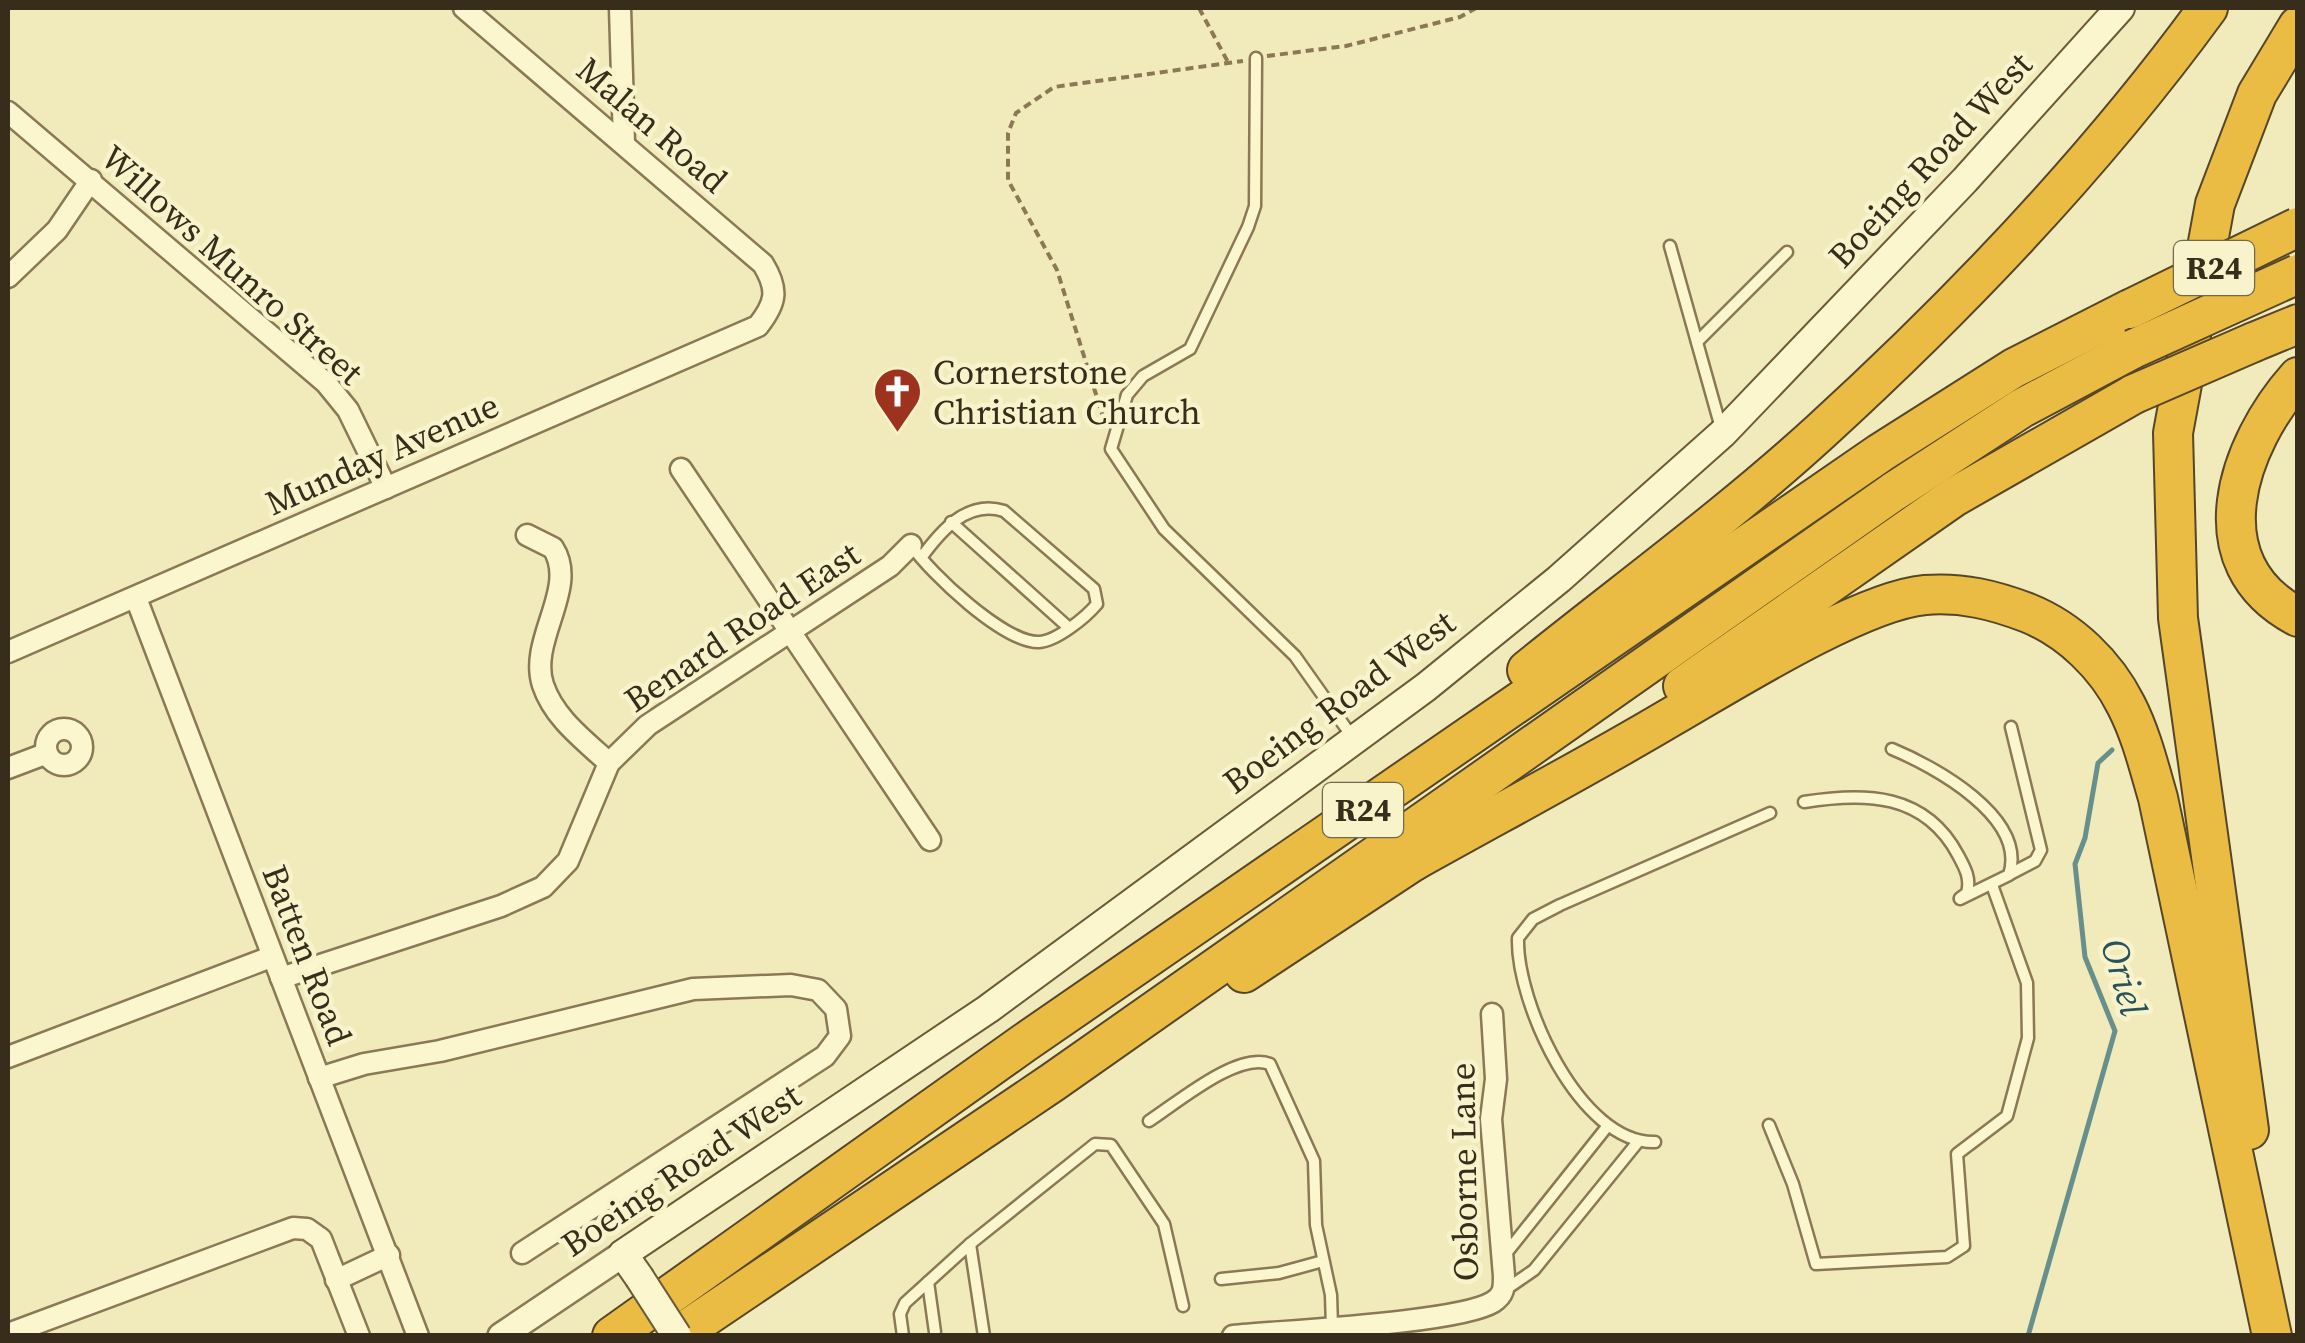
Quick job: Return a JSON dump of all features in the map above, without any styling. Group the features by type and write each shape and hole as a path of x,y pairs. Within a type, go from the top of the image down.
{"highway":[{"path":"1312,845 1819,433 2046,207 2164,68 2208,8"},
{"path":"2276,1336 2178,618 2172,506 2174,433 2215,204 2257,94 2298,26"},
{"name":"R24","path":"612,1336 1024,1043 1880,454 2014,368 2298,227"},
{"name":"R24","path":"677,1336 1053,1082 1894,492 2022,408 2133,349 2298,274"},
{"path":"1053,1082 1252,968 1628,724 1954,496 2134,394 2298,324"},
{"path":"2298,377 2256,434 2244,460 2236,502 2241,552 2256,582 2298,616"},
{"path":"1414,861 1730,683 1867,612 1921,596 1954,594 1995,600 2040,618 2063,631 2104,671 2126,705 2141,741 2158,798 2276,1336"},
{"path":"709,1336 905,1182"},
{"path":"595,1336 683,1288"}],"main road":[{"name":"Boeing Road West","path":"631,1265 988,1009 1354,739 1559,579 1722,433 1953,193 2120,8"},
{"path":"631,1265 677,1336"}],"street":[{"name":"Malan Road","path":"464,8 763,264 774,281 774,305"},
{"path":"620,8 624,143"},
{"name":"Willows Munro Street","path":"8,112 326,384 348,410 386,488"},
{"path":"8,278 57,230 91,180"},
{"name":"Munday Avenue","path":"8,652 758,326 774,305"},
{"path":"681,470 930,840"},
{"path":"527,534 553,548 561,569 543,636 543,685 567,724 609,763"},
{"name":"Benard Road East","path":"281,978 501,906 543,886 568,861 609,763 666,711 916,551"},
{"name":"Batten Road","path":"136,598 418,1336"},
{"path":"8,768 44,754"},
{"path":"8,1057 272,957"},
{"path":"320,1078 567,1016 612,1010 674,991 791,985 818,990 828,998 836,1009 840,1036 825,1056 522,1253"},
{"name":"Osborne Lane","path":"1233,1336 1482,1307 1504,1290 1492,1119 1496,1079 1492,1014"},
{"path":"8,1334 293,1228 307,1230 321,1239 359,1336"},
{"path":"336,1280 388,1255"},
{"name":"Boeing Road West","path":"502,1336 631,1265"}],"lane":[{"path":"1256,58 1256,191 1248,227 1190,349 1143,376 1127,395 1111,448 1164,528 1295,656 1354,739"},
{"path":"1670,246 1722,433"},
{"path":"1697,342 1787,252"},
{"path":"984,508 1004,511 1094,590 1094,608 1042,642 1012,636 916,551 951,522 984,508"},
{"path":"951,522 1068,627"},
{"path":"1804,802 1855,794 1905,807 1949,838 1968,874 1967,892 1960,898 2036,860 2042,850 2011,727"},
{"path":"1892,749 1936,767 1995,820 2012,863 2009,875"},
{"path":"1655,1142 1637,1142 1606,1128 1578,1098 1526,988 1517,952 1522,928 1646,864 1770,813"},
{"path":"1769,1125 1793,1184 1816,1264 1947,1256 1964,1246 1958,1154 2008,1116 2028,1038 2027,983 1992,885"},
{"path":"1148,1121 1238,1064 1261,1060 1270,1064 1314,1161 1316,1225 1332,1326"},
{"path":"1503,1256 1606,1128"},
{"path":"1504,1290 1534,1270 1637,1142"},
{"path":"903,1336 902,1308 928,1282 1095,1144 1103,1143 1111,1145 1164,1224 1184,1306"},
{"path":"970,1244 984,1336"},
{"path":"1221,1279 1279,1272 1323,1261"},
{"path":"928,1282 935,1332"}],"path":[{"path":"1199,8 1230,64"},
{"path":"1111,448 1057,270 1008,180 1008,134 1016,113 1054,87 1362,43 1460,17 1476,8"}],"waterway":[{"name":"Oriel","path":"2028,1336 2115,1031 2085,957 2075,864 2085,838 2098,763 2112,750"}],"place":[{"name":"Cornerstone Christian Church","path":"898,434"}]}
